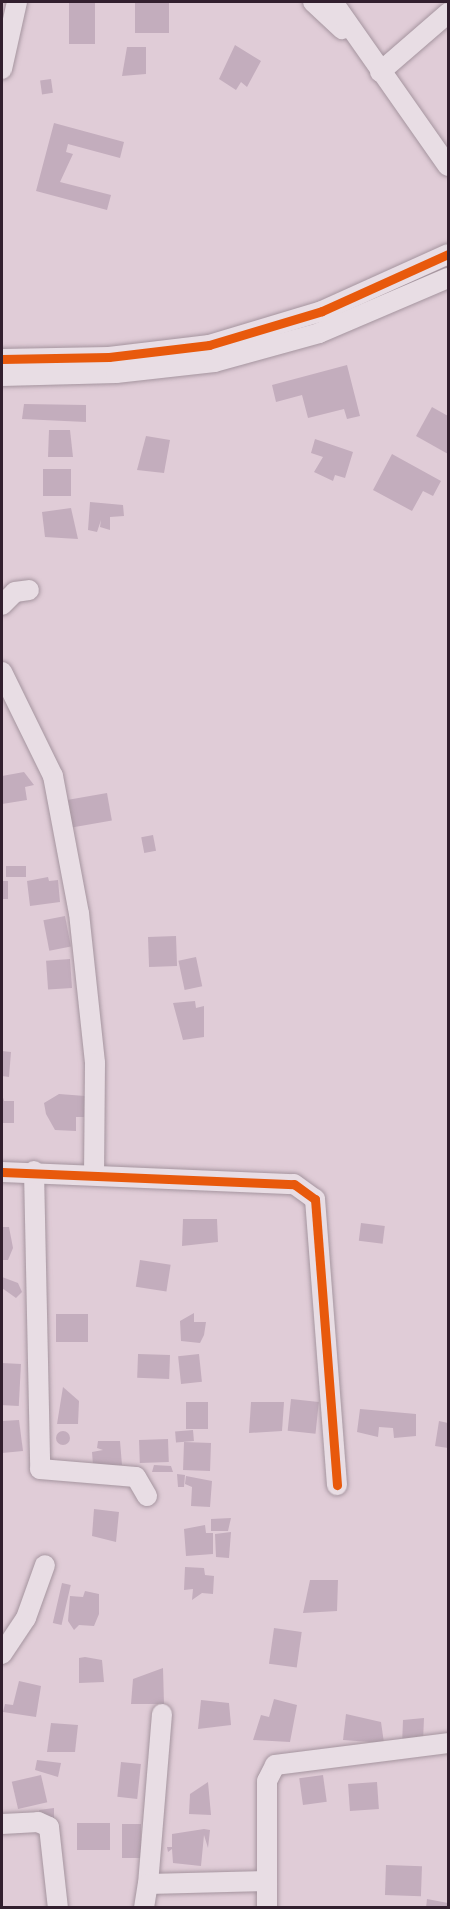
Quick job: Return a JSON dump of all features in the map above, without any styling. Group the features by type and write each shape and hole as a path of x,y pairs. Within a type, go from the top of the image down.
{"street":[{"path":"2,69 17,2"},
{"path":"313,2 360,45"},
{"path":"333,2 360,45 448,166"},
{"path":"380,72 448,13"},
{"path":"2,359 110,357 208,345 322,311 448,254"},
{"path":"2,376 116,373 214,362 319,333 448,278"},
{"path":"2,605 15,592 29,590"},
{"path":"2,672 52,776 79,913 95,1063 94,1172"},
{"path":"34,1171 40,1469 136,1477 147,1496"},
{"path":"2,1172 94,1172 294,1184 315,1198 337,1485"},
{"path":"2,1654 26,1618 45,1565"},
{"path":"144,1908 162,1714"},
{"path":"267,1908 267,1781 275,1765 448,1743"},
{"path":"2,1824 38,1822 49,1827 58,1908"},
{"path":"148,1884 267,1881"}],"building":[{"path":"69,2 95,2 95,44 69,44"},
{"path":"135,2 169,2 169,33 135,33"},
{"path":"235,45 261,61 247,87 241,82 236,90 219,79"},
{"path":"127,47 146,47 146,74 122,76"},
{"path":"51,79 53,93 42,94 40,81"},
{"path":"54,123 124,142 120,158 68,144 66,152 73,154 60,182 111,195 107,210 36,191"},
{"path":"347,365 360,416 347,419 344,409 308,418 302,395 276,402 272,385"},
{"path":"24,404 86,405 86,422 22,419"},
{"path":"432,407 448,416 448,454 416,436"},
{"path":"49,430 70,430 73,457 48,457"},
{"path":"146,436 170,440 164,473 137,470"},
{"path":"315,439 353,452 345,478 335,475 333,481 314,472 323,457 311,453"},
{"path":"392,454 441,481 433,496 423,491 412,511 373,490"},
{"path":"43,469 71,469 71,496 43,496"},
{"path":"90,502 123,505 124,516 110,517 110,530 100,527 101,520 97,532 88,530"},
{"path":"71,508 78,539 45,537 42,512"},
{"path":"24,772 34,785 25,787 27,800 2,804 2,776"},
{"path":"107,793 112,821 71,828 66,800"},
{"path":"153,835 156,851 144,853 141,837"},
{"path":"6,866 26,866 26,877 6,877"},
{"path":"48,877 49,881 58,880 60,902 30,906 27,881"},
{"path":"2,881 8,881 8,899 2,899"},
{"path":"65,916 71,946 49,951 43,920"},
{"path":"176,936 177,966 149,967 148,937"},
{"path":"196,957 202,986 185,990 178,961"},
{"path":"70,959 72,988 48,990 46,961"},
{"path":"195,1001 196,1008 204,1006 204,1037 183,1040 173,1003"},
{"path":"2,1051 11,1052 9,1077 2,1076"},
{"path":"2,1094 4,1101 14,1101 14,1123 2,1123"},
{"path":"59,1094 85,1096 84,1117 76,1117 76,1131 55,1130 46,1114 44,1103"},
{"path":"183,1219 217,1219 218,1242 182,1246"},
{"path":"361,1223 385,1226 383,1244 359,1241"},
{"path":"2,1227 9,1227 13,1248 8,1260 2,1260"},
{"path":"140,1260 171,1265 166,1292 136,1287"},
{"path":"2,1277 18,1283 22,1292 16,1298 2,1288"},
{"path":"194,1313 194,1322 206,1322 204,1335 200,1343 181,1341 180,1321"},
{"path":"56,1314 88,1314 88,1342 56,1342"},
{"path":"138,1354 170,1355 169,1379 137,1378"},
{"path":"199,1354 202,1382 181,1384 178,1356"},
{"path":"2,1363 21,1364 19,1406 2,1405"},
{"path":"63,1387 79,1401 78,1424 57,1424"},
{"path":"291,1399 319,1402 316,1434 288,1431"},
{"path":"186,1402 208,1402 208,1429 186,1429"},
{"path":"251,1402 284,1402 282,1431 249,1433"},
{"path":"360,1409 416,1414 416,1436 394,1438 393,1428 379,1427 378,1437 357,1432"},
{"path":"19,1420 23,1451 2,1453 2,1421"},
{"path":"439,1421 448,1423 448,1448 435,1446"},
{"path":"193,1430 194,1441 176,1443 175,1432"},
{"path":"63,1431 68,1433 70,1438 68,1443 63,1445 58,1443 56,1438 58,1433"},
{"path":"168,1439 169,1462 140,1463 139,1440"},
{"path":"98,1441 120,1441 122,1465 93,1465 92,1452 103,1450 97,1448"},
{"path":"184,1442 211,1443 210,1471 183,1470"},
{"path":"154,1465 171,1466 173,1472 152,1472"},
{"path":"177,1474 185,1475 184,1487 178,1487"},
{"path":"186,1476 212,1481 210,1507 191,1506 192,1487 185,1484"},
{"path":"94,1509 119,1512 116,1542 92,1536"},
{"path":"231,1518 228,1531 211,1531 211,1519"},
{"path":"205,1525 206,1533 213,1533 213,1554 186,1556 184,1529"},
{"path":"231,1532 229,1558 216,1557 215,1534"},
{"path":"185,1567 204,1568 205,1575 214,1576 213,1594 202,1593 192,1600 193,1589 184,1590"},
{"path":"310,1580 338,1580 337,1611 303,1613"},
{"path":"62,1583 71,1585 62,1625 53,1623"},
{"path":"85,1591 99,1594 99,1614 94,1626 79,1625 74,1630 68,1621 70,1596 83,1597"},
{"path":"274,1628 302,1632 297,1668 269,1664"},
{"path":"79,1658 102,1660 104,1682 79,1683"},
{"path":"163,1668 164,1704 131,1704 133,1679"},
{"path":"19,1681 41,1686 36,1717 3,1712 5,1704 13,1705"},
{"path":"274,1699 297,1705 290,1742 253,1740 261,1715 269,1717"},
{"path":"201,1700 229,1703 231,1725 198,1729"},
{"path":"346,1714 381,1722 384,1743 343,1740"},
{"path":"424,1718 423,1742 402,1745 403,1720"},
{"path":"51,1723 78,1725 75,1752 47,1752"},
{"path":"37,1760 61,1763 58,1777 35,1770"},
{"path":"121,1762 141,1764 137,1799 117,1797"},
{"path":"41,1775 47,1802 18,1809 12,1782"},
{"path":"323,1775 327,1802 303,1805 299,1778"},
{"path":"208,1782 211,1815 189,1814 190,1794"},
{"path":"377,1782 379,1809 350,1811 348,1784"},
{"path":"54,1808 54,1819 41,1820 39,1810"},
{"path":"77,1823 110,1823 110,1850 77,1850"},
{"path":"122,1824 141,1824 141,1858 122,1858"},
{"path":"210,1830 208,1848 204,1835 201,1866 173,1863 172,1849 168,1852 167,1847 172,1847 172,1834"},
{"path":"386,1865 422,1866 421,1896 385,1895"},
{"path":"427,1899 448,1903 448,1908 426,1908"}],"cycle path":[{"path":"2,359 109,357 209,345 322,311 448,254"},
{"path":"2,1172 294,1184 315,1199 337,1485"}]}
